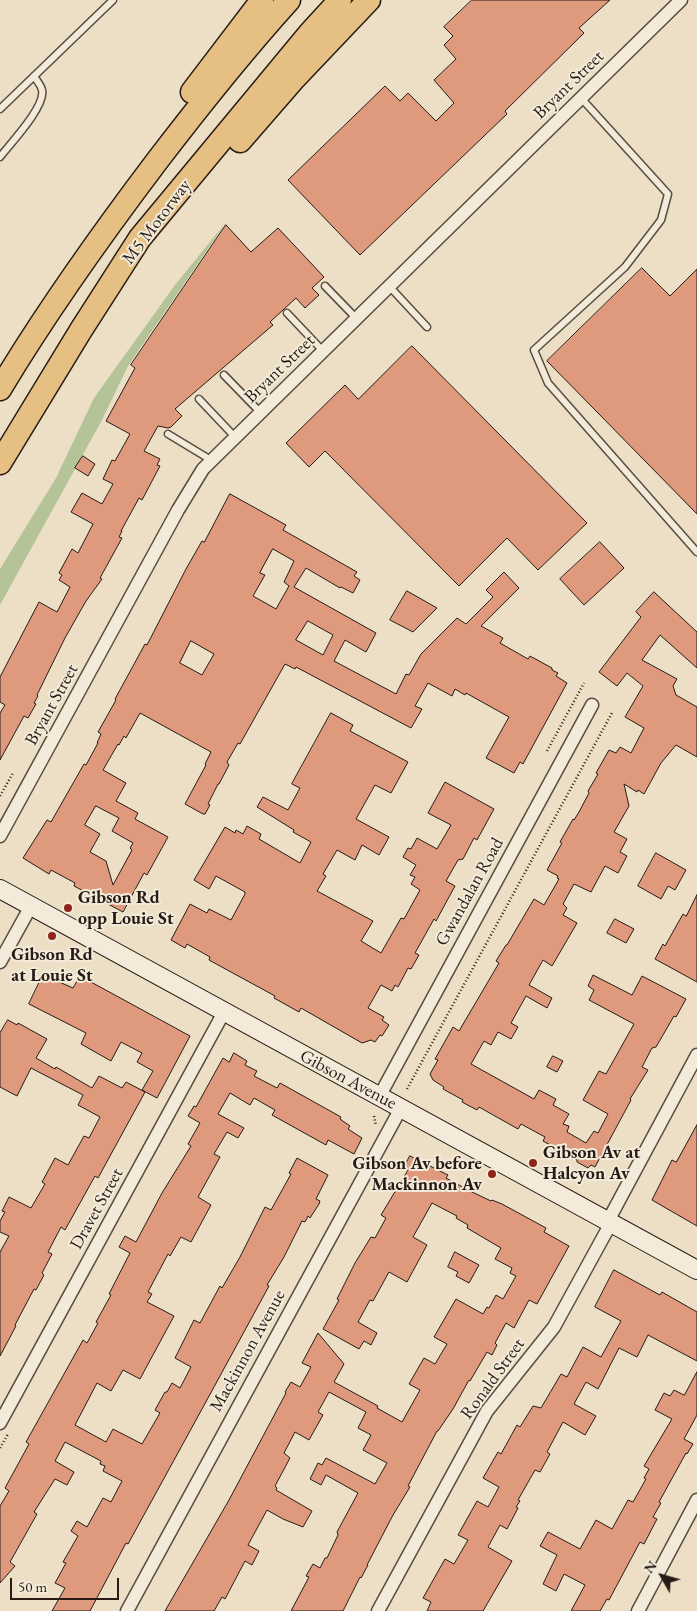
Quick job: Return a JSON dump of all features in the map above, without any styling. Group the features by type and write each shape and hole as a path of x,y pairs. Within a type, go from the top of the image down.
{"highway":[{"path":"100,236 138,168 192,92 262,0"},
{"name":"M5 Motorway","path":"0,389 34,334 100,236 211,91 289,0"},
{"name":"M5 Motorway","path":"0,463 140,238 308,34 340,0"},
{"path":"81,330 274,102 369,0"}],"main road":[{"name":"Gibson Avenue","path":"0,889 697,1270"}],"street":[{"name":"Bryant Street","path":"0,836 192,484 211,460 680,0"},
{"name":"Gwandalan Road","path":"379,1097 592,705"},
{"path":"0,962 31,906"},
{"name":"Dravet Street","path":"0,1423 224,1012"},
{"name":"Ronald Street","path":"378,1611 487,1411 554,1327 697,1055"},
{"name":"Mackinnon Avenue","path":"127,1611 401,1108"},
{"path":"638,1611 697,1500"}],"lane":[{"path":"0,109 113,0"},
{"path":"0,157 38,106 42,96 42,89 34,76"},
{"path":"581,98 668,194 661,220 625,268 534,350 548,383 697,552"},
{"path":"325,286 356,318"},
{"path":"389,286 427,327"},
{"path":"288,313 323,351"},
{"path":"224,375 260,412"},
{"path":"199,399 235,437"},
{"path":"168,434 211,460"}],"path":[{"path":"547,750 584,683"},
{"path":"407,1089 613,711"},
{"path":"0,796 13,772"}],"green space":[{"path":"227,221 128,366 102,420 0,605 0,569 56,478 94,398 175,285"}],"building":[{"path":"472,0 610,0 579,28 584,33 505,111 507,114 360,255 288,180 385,86 400,101 408,93 436,121 454,103 434,80 456,59 444,45 453,36 444,27"},
{"path":"226,225 251,252 278,228 324,277 312,288 319,295 305,308 296,298 270,322 273,325 175,409 182,416 171,427 158,426 144,451 160,459 157,465 160,466 142,500 139,498 121,531 119,537 122,538 100,578 102,579 86,601 65,638 37,695 34,703 36,704 28,718 24,716 0,760 0,713 5,705 0,702 0,677 39,602 57,612 70,587 59,580 62,575 59,573 72,549 78,553 93,524 71,512 82,493 102,504 113,484 103,479 112,460 115,461 130,434 106,421 135,368 131,365"},
{"path":"642,268 670,296 697,269 697,514 547,361"},
{"path":"412,346 587,523 538,570 507,538 459,586 325,451 309,467 286,443 345,385 358,399"},
{"path":"83,456 95,464 88,476 75,468"},
{"path":"230,494 286,525 283,530 357,572 354,576 360,580 353,593 340,588 306,568 294,587 376,633 366,652 345,640 334,661 396,694 406,674 409,675 421,654 457,618 466,624 493,597 486,590 504,572 519,588 481,626 503,638 500,643 528,659 530,656 552,668 552,670 558,673 556,676 567,683 523,764 520,762 514,773 486,758 509,717 466,693 465,695 455,689 452,696 428,683 415,706 422,709 411,728 296,667 295,669 285,664 240,744 238,743 227,762 229,765 208,804 210,805 205,814 185,804 211,752 140,713 126,738 124,736 118,744 103,770 126,783 116,801 138,813 135,819 168,837 147,875 144,873 123,912 74,886 75,883 51,870 49,874 23,858 47,820 51,822 84,764 86,765 98,743 101,734 98,732 115,699 145,644 147,645 186,569 202,541 204,542","holes":["273,549 294,561 284,582 289,586 276,609 253,596 265,575 260,573","308,621 333,635 323,655 296,640","191,641 214,654 202,675 180,663","96,806 119,818 112,831 133,843 130,848 132,850 113,885 106,861 90,852 100,834 85,825"]},
{"path":"600,542 624,568 584,605 560,579"},
{"path":"407,591 437,608 413,632 390,620"},
{"path":"654,592 697,632 697,668 660,635 642,660 677,679 673,686 676,695 697,707 697,757 676,745 661,763 644,794 624,784 629,806 614,832 627,839 620,852 627,856 618,873 605,866 591,892 574,884 563,904 567,908 563,915 577,923 552,966 543,960 529,985 552,998 547,1008 526,996 511,1023 518,1027 511,1039 498,1032 491,1045 484,1041 471,1064 534,1099 539,1090 556,1099 553,1105 569,1114 563,1124 569,1126 567,1132 586,1143 594,1131 598,1133 608,1114 583,1100 599,1071 606,1074 634,1024 589,1000 594,990 588,986 593,975 632,995 642,976 686,999 656,1047 652,1048 642,1067 648,1070 630,1099 595,1167 591,1165 588,1168 543,1141 545,1137 521,1124 518,1129 479,1107 477,1110 462,1102 463,1100 443,1089 444,1087 433,1080 430,1074 438,1060 435,1059 453,1027 459,1031 499,963 496,961 534,899 544,905 559,879 557,878 558,876 547,870 562,843 560,842 589,793 588,791 598,774 596,773 609,750 616,753 620,747 631,753 644,728 625,717 643,686 627,673 617,686 599,672 641,617 636,612"},
{"path":"331,713 353,725 350,731 408,762 391,793 375,785 356,819 389,837 379,855 362,845 355,860 337,850 323,874 326,876 317,891 373,921 361,941 381,953 401,918 404,919 420,890 411,884 415,877 410,875 416,865 403,857 408,848 411,849 417,838 437,849 451,825 428,813 445,782 494,809 477,840 474,838 463,859 458,860 446,881 455,886 436,921 434,919 415,953 419,955 411,969 408,968 398,987 395,985 392,991 381,985 368,1008 384,1017 382,1020 389,1025 382,1036 380,1035 375,1042 371,1040 362,1043 301,1008 299,1012 274,998 275,996 209,960 210,957 187,944 185,948 171,940 190,904 207,913 209,909 231,920 245,894 245,892 216,876 209,889 194,880 225,827 235,833 236,830 243,834 247,826 261,834 259,839 300,863 311,842 257,807 263,797 288,810 300,788 292,784"},
{"path":"656,853 686,870 675,890 668,886 661,899 638,886"},
{"path":"697,895 697,982 655,959 663,944 665,946 683,914 686,916"},
{"path":"615,919 634,929 626,943 607,933"},
{"path":"43,975 73,988 80,976 190,1036 157,1098 142,1090 153,1071 137,1062 142,1053 121,1042 111,1061 81,1044 86,1033 29,1004"},
{"path":"8,1020 17,1025 18,1023 47,1039 36,1058 55,1069 56,1067 92,1088 99,1076 122,1088 126,1082 145,1092 98,1178 95,1176 65,1230 61,1227 48,1252 52,1254 42,1273 44,1275 36,1290 34,1289 0,1356 0,1252 9,1236 0,1232 0,1221 5,1212 2,1211 9,1197 31,1208 45,1184 42,1182 55,1158 68,1165 84,1136 89,1138 100,1117 78,1105 83,1095 31,1068 17,1096 0,1087 0,1033"},
{"path":"234,1053 247,1061 245,1065 257,1071 254,1076 277,1088 280,1083 341,1117 340,1119 350,1126 348,1129 362,1138 354,1154 328,1140 326,1145 272,1115 275,1110 254,1098 250,1105 230,1093 218,1114 244,1128 238,1138 227,1132 214,1154 220,1157 198,1197 211,1205 191,1242 181,1237 170,1256 168,1254 148,1292 152,1294 147,1302 174,1316 140,1379 123,1370 111,1391 97,1383 75,1425 106,1442 113,1429 142,1444 160,1413 155,1410 165,1392 167,1392 172,1383 180,1388 191,1367 175,1358 194,1320 200,1323 220,1286 222,1288 240,1257 265,1207 271,1210 291,1174 289,1173 297,1158 328,1175 316,1199 320,1201 319,1204 310,1218 308,1216 305,1222 302,1221 267,1285 269,1286 90,1611 52,1611 65,1588 55,1583 66,1563 63,1562 78,1536 71,1531 77,1521 87,1527 103,1498 111,1502 122,1481 103,1471 105,1466 100,1464 101,1461 65,1442 55,1461 74,1472 67,1485 55,1479 34,1512 37,1514 10,1562 15,1566 0,1583 0,1506 9,1491 5,1488 29,1444 26,1442 83,1340 87,1343 98,1323 96,1322 111,1295 109,1294 130,1253 119,1247 125,1236 136,1242 162,1193 191,1146 188,1144 200,1123 188,1116 194,1106 196,1107 223,1058 229,1062"},
{"path":"553,1056 563,1061 557,1072 547,1067"},
{"path":"697,1125 697,1226 652,1200 672,1160 676,1162"},
{"path":"410,1156 448,1175 446,1178 470,1191 502,1204 546,1228 544,1232 569,1246 537,1304 529,1300 514,1328 506,1323 495,1343 497,1345 492,1355 487,1352 453,1409 437,1431 408,1486 410,1487 393,1515 343,1611 291,1611 309,1577 306,1576 313,1564 320,1568 325,1558 327,1558 338,1535 337,1532 358,1493 326,1475 321,1485 310,1479 318,1463 322,1465 326,1458 375,1484 387,1463 363,1450 371,1435 358,1428 366,1412 329,1392 318,1412 323,1415 309,1440 295,1432 284,1453 290,1458 275,1486 276,1490 312,1511 303,1527 267,1510 248,1545 259,1551 252,1565 245,1561 225,1599 222,1597 214,1611 165,1611 229,1500 291,1382 300,1387 311,1367 302,1363 318,1333 344,1364 334,1382 378,1406 377,1408 402,1422 420,1390 409,1384 424,1358 435,1364 447,1344 434,1337 456,1299 483,1314 487,1307 489,1308 496,1295 503,1299 516,1276 510,1273 512,1268 495,1259 501,1248 467,1228 468,1225 456,1218 457,1216 432,1203 413,1237 427,1245 407,1282 389,1272 373,1301 370,1300 358,1322 377,1333 371,1345 364,1341 359,1349 323,1329 339,1300 337,1299 355,1263 371,1237 375,1238 386,1218 381,1215 408,1170 404,1168"},
{"path":"455,1252 479,1265 469,1283 456,1276 458,1272 448,1267"},
{"path":"614,1270 660,1295 662,1292 697,1312 697,1361 648,1335 637,1357 619,1348 598,1389 586,1382 574,1404 596,1416 585,1435 563,1422 547,1452 550,1454 540,1472 535,1470 518,1500 520,1501 516,1507 518,1508 507,1529 500,1525 488,1547 512,1561 483,1611 427,1611 431,1602 423,1598 445,1559 454,1564 468,1540 458,1535 477,1501 488,1507 499,1487 483,1478 498,1452 501,1454 517,1425 520,1427 533,1406 541,1408 561,1374 567,1377 583,1347 601,1357 621,1321 595,1307"},
{"path":"697,1372 697,1415 684,1439 693,1444 659,1502 661,1503 653,1517 657,1519 644,1544 640,1542 609,1600 607,1599 600,1611 571,1611 585,1585 564,1574 556,1591 543,1584 557,1555 540,1546 548,1532 580,1549 596,1520 612,1529 628,1500 633,1502 646,1479 644,1478 649,1469 644,1466 672,1419 655,1410 664,1393 670,1396 674,1390 684,1395"}],"place":[{"name":"Gibson Rd opp Louie St","path":"68,908"},
{"name":"Gibson Rd at Louie St","path":"52,936"},
{"name":"Gibson Av at Halcyon Av","path":"533,1163"},
{"name":"Gibson Av before Mackinnon Av","path":"492,1174"}]}
